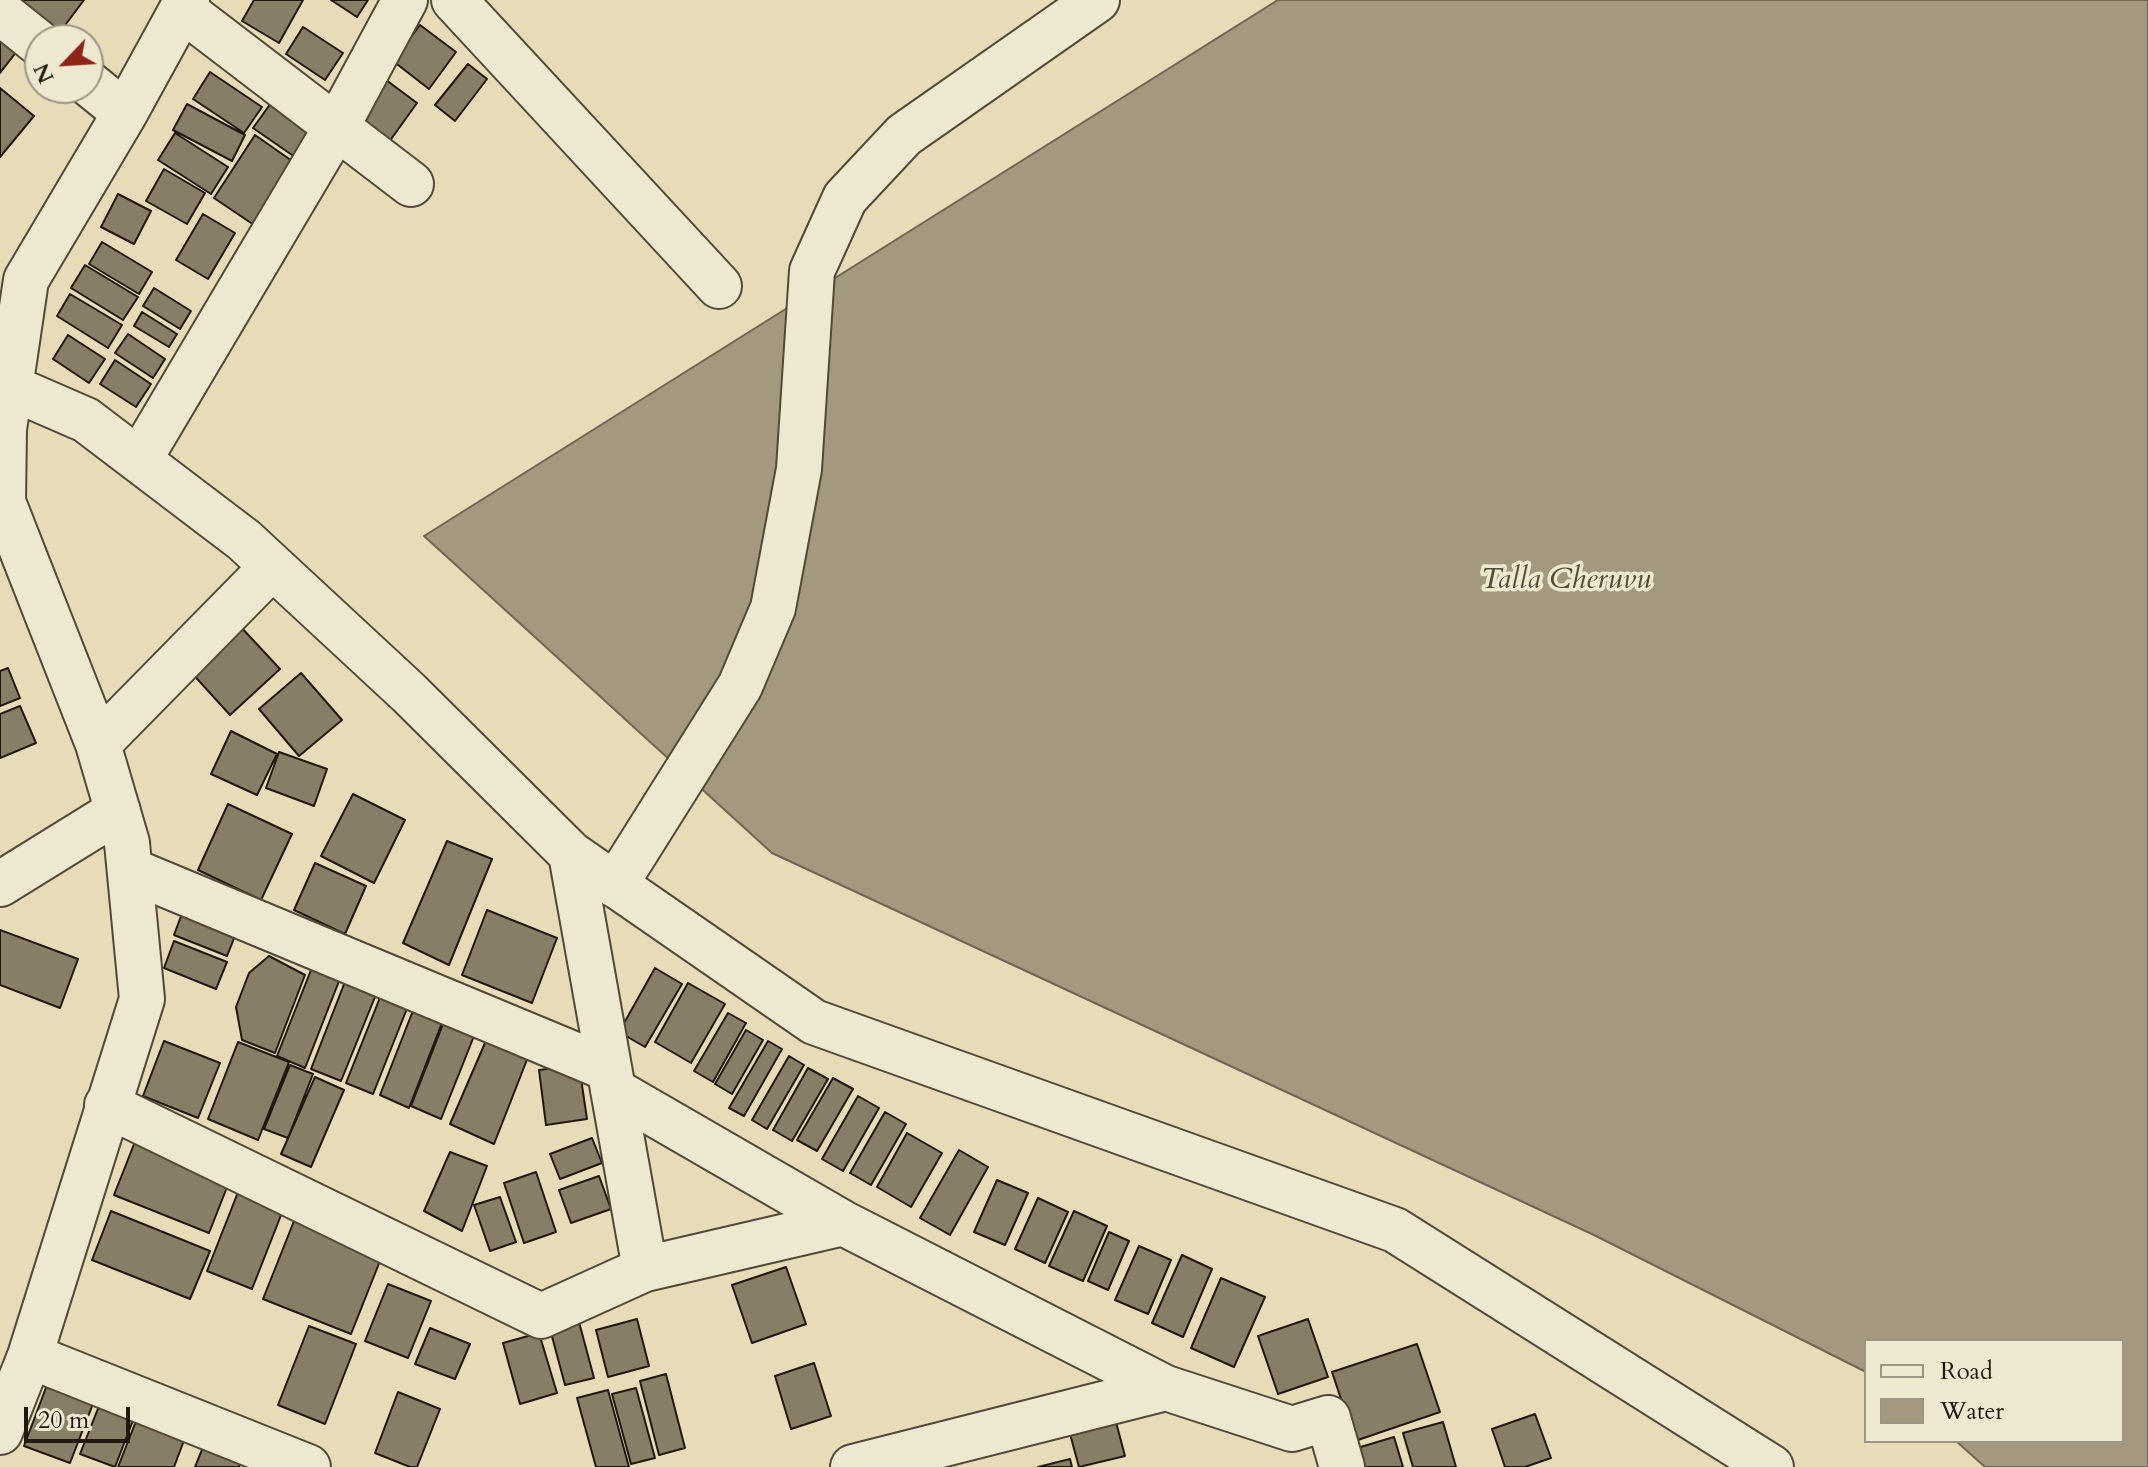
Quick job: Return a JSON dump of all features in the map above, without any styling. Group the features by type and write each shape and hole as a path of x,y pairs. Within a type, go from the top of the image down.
{"street":[{"path":"139,460 337,126 405,0"},
{"path":"454,0 719,286"},
{"path":"615,885 740,686 773,608 799,469 812,271 845,198 904,135 1097,0"},
{"path":"0,1432 30,1356 142,999 127,843 118,811 98,744 2,503 4,429 26,280 125,113 184,5 411,184"},
{"path":"0,12 24,31"},
{"path":"104,96 125,113"},
{"path":"10,387 86,420 244,540 409,693 571,854 814,1022 1395,1230 1771,1467"},
{"path":"98,744 272,567"},
{"path":"0,884 118,811"},
{"path":"571,854 645,1269"},
{"path":"130,870 611,1080 843,1223 1166,1388 1292,1429 1328,1418 1342,1467"},
{"path":"107,1105 541,1316 645,1269 843,1223"},
{"path":"30,1356 308,1467"},
{"path":"853,1467 1166,1388"}],"water":[{"name":"Talla Cheruvu","path":"1278,0 2148,0 2148,1467 1985,1467 1958,1443 2124,1443 2124,1339 1864,1339 1864,1371 1594,1235 772,853 424,536"}],"building":[{"path":"18,0 84,0 66,24 50,24"},
{"path":"254,0 303,0 279,43 242,21"},
{"path":"331,0 368,0 357,17"},
{"path":"420,25 456,52 429,89 393,61"},
{"path":"303,27 343,53 325,80 286,54"},
{"path":"0,29 21,46 0,73"},
{"path":"468,64 487,79 455,121 435,105"},
{"path":"210,72 262,107 244,133 193,99"},
{"path":"378,74 417,103 384,149 345,120"},
{"path":"0,88 34,116 0,157"},
{"path":"279,92 330,128 305,164 253,128"},
{"path":"187,104 245,135 232,161 173,130"},
{"path":"175,133 228,167 211,194 158,160"},
{"path":"255,135 295,163 254,225 214,198"},
{"path":"164,169 205,193 187,224 146,201"},
{"path":"118,194 151,211 134,244 101,227"},
{"path":"203,214 235,233 208,279 176,260"},
{"path":"102,242 152,272 139,294 89,264"},
{"path":"85,265 138,297 123,320 71,288"},
{"path":"154,288 191,311 180,329 143,306"},
{"path":"70,294 122,325 108,348 57,316"},
{"path":"142,312 177,334 169,347 134,326"},
{"path":"128,334 165,359 153,378 115,353"},
{"path":"68,335 105,359 89,383 53,359"},
{"path":"115,360 151,384 136,407 100,384"},
{"path":"239,625 280,669 230,715 190,671"},
{"path":"8,668 20,698 0,706 0,671"},
{"path":"301,673 342,720 299,756 259,709"},
{"path":"20,706 36,743 0,758 0,714"},
{"path":"231,731 277,754 257,795 211,774"},
{"path":"279,752 327,769 314,806 266,788"},
{"path":"353,794 405,820 374,883 321,856"},
{"path":"228,804 292,834 261,900 198,870"},
{"path":"447,841 492,859 449,965 403,943"},
{"path":"315,863 366,886 345,934 294,910"},
{"path":"187,900 241,921 227,956 174,935"},
{"path":"487,910 557,938 532,1003 462,975"},
{"path":"0,930 78,959 60,1008 0,985"},
{"path":"174,941 227,962 216,989 164,968"},
{"path":"269,956 305,975 275,1053 242,1040 236,1007 249,973"},
{"path":"313,965 341,976 305,1068 277,1056"},
{"path":"655,968 682,984 645,1047 619,1032"},
{"path":"348,974 379,987 341,1081 311,1069"},
{"path":"688,983 725,1004 691,1063 655,1042"},
{"path":"383,990 410,1001 373,1094 346,1083"},
{"path":"416,1003 445,1015 409,1108 380,1095"},
{"path":"728,1013 746,1023 713,1082 694,1071"},
{"path":"447,1014 478,1026 441,1119 411,1106"},
{"path":"746,1030 763,1040 732,1094 715,1084"},
{"path":"488,1036 530,1052 494,1144 450,1124"},
{"path":"164,1041 220,1063 198,1118 143,1096"},
{"path":"768,1041 782,1049 744,1116 729,1108"},
{"path":"238,1042 289,1062 258,1140 208,1119"},
{"path":"789,1056 804,1065 767,1129 752,1120"},
{"path":"290,1065 313,1074 288,1138 264,1129"},
{"path":"579,1065 587,1119 546,1125 539,1070"},
{"path":"808,1068 828,1079 792,1141 773,1130"},
{"path":"315,1077 344,1090 311,1167 281,1154"},
{"path":"833,1078 853,1089 817,1151 797,1140"},
{"path":"858,1096 879,1108 843,1171 822,1159"},
{"path":"885,1112 906,1124 871,1185 850,1173"},
{"path":"907,1133 942,1153 911,1207 877,1187"},
{"path":"138,1134 233,1172 209,1233 114,1195"},
{"path":"592,1138 602,1163 560,1179 550,1154"},
{"path":"959,1150 988,1167 950,1235 920,1218"},
{"path":"450,1152 487,1166 462,1231 424,1211"},
{"path":"536,1172 556,1232 524,1243 504,1183"},
{"path":"599,1176 611,1209 571,1223 559,1190"},
{"path":"997,1180 1028,1193 1005,1245 974,1232"},
{"path":"242,1182 287,1200 252,1289 207,1271"},
{"path":"500,1197 516,1242 490,1251 474,1205"},
{"path":"1038,1198 1068,1212 1045,1263 1015,1249"},
{"path":"111,1211 210,1251 190,1299 92,1260"},
{"path":"1074,1211 1107,1226 1083,1281 1049,1266"},
{"path":"294,1221 382,1256 351,1334 263,1299"},
{"path":"1109,1232 1129,1241 1108,1290 1088,1281"},
{"path":"1139,1246 1171,1260 1148,1314 1115,1300"},
{"path":"1182,1255 1212,1269 1183,1337 1152,1323"},
{"path":"786,1267 806,1324 752,1343 732,1285"},
{"path":"1221,1278 1265,1297 1234,1367 1191,1348"},
{"path":"388,1284 431,1301 408,1358 365,1341"},
{"path":"637,1319 649,1366 608,1377 596,1330"},
{"path":"1308,1319 1328,1377 1278,1394 1258,1336"},
{"path":"579,1322 594,1378 565,1385 550,1329"},
{"path":"309,1326 356,1344 325,1424 278,1405"},
{"path":"430,1328 470,1344 455,1379 415,1364"},
{"path":"539,1333 557,1393 520,1404 503,1343"},
{"path":"1417,1344 1440,1412 1355,1441 1332,1372"},
{"path":"814,1363 831,1416 791,1429 775,1376"},
{"path":"666,1374 685,1448 659,1455 640,1381"},
{"path":"50,1377 96,1396 70,1463 24,1446"},
{"path":"636,1388 655,1458 631,1464 612,1394"},
{"path":"608,1390 629,1467 596,1467 577,1398"},
{"path":"398,1392 440,1409 417,1467 375,1453"},
{"path":"103,1396 137,1410 115,1467 80,1454"},
{"path":"1535,1414 1551,1458 1525,1467 1505,1467 1492,1429"},
{"path":"138,1416 186,1435 174,1467 118,1467"},
{"path":"1116,1422 1125,1456 1079,1467 1070,1434"},
{"path":"1443,1422 1456,1467 1413,1467 1403,1433"},
{"path":"208,1435 245,1451 239,1467 195,1467"},
{"path":"1394,1437 1403,1467 1360,1467 1354,1449"},
{"path":"1070,1459 1072,1467 1038,1467"}]}
